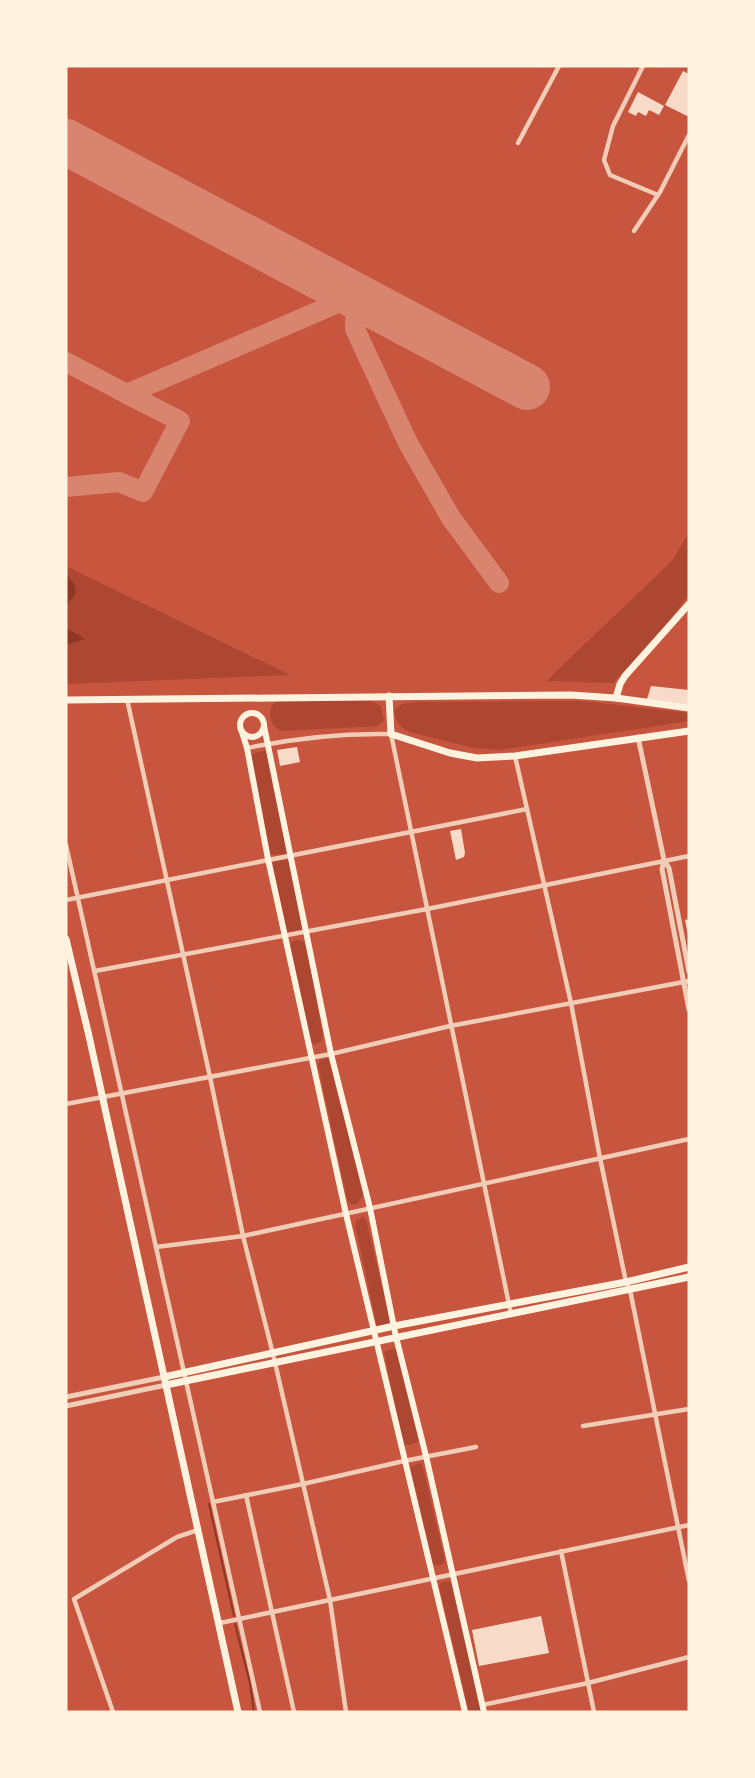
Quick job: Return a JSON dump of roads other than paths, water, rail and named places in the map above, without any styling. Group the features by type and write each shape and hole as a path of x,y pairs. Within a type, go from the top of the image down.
{"main road":[{"path":"616,698 625,676 689,604"},
{"path":"66,700 571,695 616,698 689,708"},
{"path":"389,696 391,734 450,753 477,758 515,756 689,731"},
{"path":"248,699 249,713"},
{"path":"249,713 260,715 269,743 331,1054 370,1208 396,1337 426,1456 483,1709"},
{"path":"249,713 240,721 268,860 346,1214 465,1712"},
{"path":"242,732 253,737 261,734 264,726"},
{"path":"66,939 238,1712"},
{"path":"164,1377 374,1330 626,1282 689,1267"},
{"path":"166,1385 689,1277"}],"street":[{"path":"518,143 559,66"},
{"path":"643,66 613,126 604,160 610,175 658,195"},
{"path":"634,231 658,195 689,135"},
{"path":"126,699 184,956 243,1236 330,1600 346,1712"},
{"path":"247,748 269,743 354,733 391,734 511,1314"},
{"path":"638,737 664,860 669,868 689,972"},
{"path":"515,756 570,1003 600,1158 626,1282 630,1290 689,1581"},
{"path":"66,900 527,809"},
{"path":"66,845 260,1712"},
{"path":"95,972 545,886 689,856"},
{"path":"664,860 662,869 686,981 689,1010"},
{"path":"66,1104 311,1058 450,1026 686,981"},
{"path":"156,1247 243,1236 689,1139"},
{"path":"66,1396 164,1377"},
{"path":"66,1406 166,1385"},
{"path":"80,1394 82,1403"},
{"path":"583,1426 689,1409"},
{"path":"213,1502 476,1447"},
{"path":"246,1495 294,1712"},
{"path":"220,1623 689,1525"},
{"path":"66,1603 177,1537 198,1530"},
{"path":"561,1551 594,1712"},
{"path":"74,1599 113,1712"},
{"path":"483,1709 689,1657"}],"waterway":[{"path":"209,1504 234,1616"},
{"path":"235,1624 250,1683 254,1712"}]}
